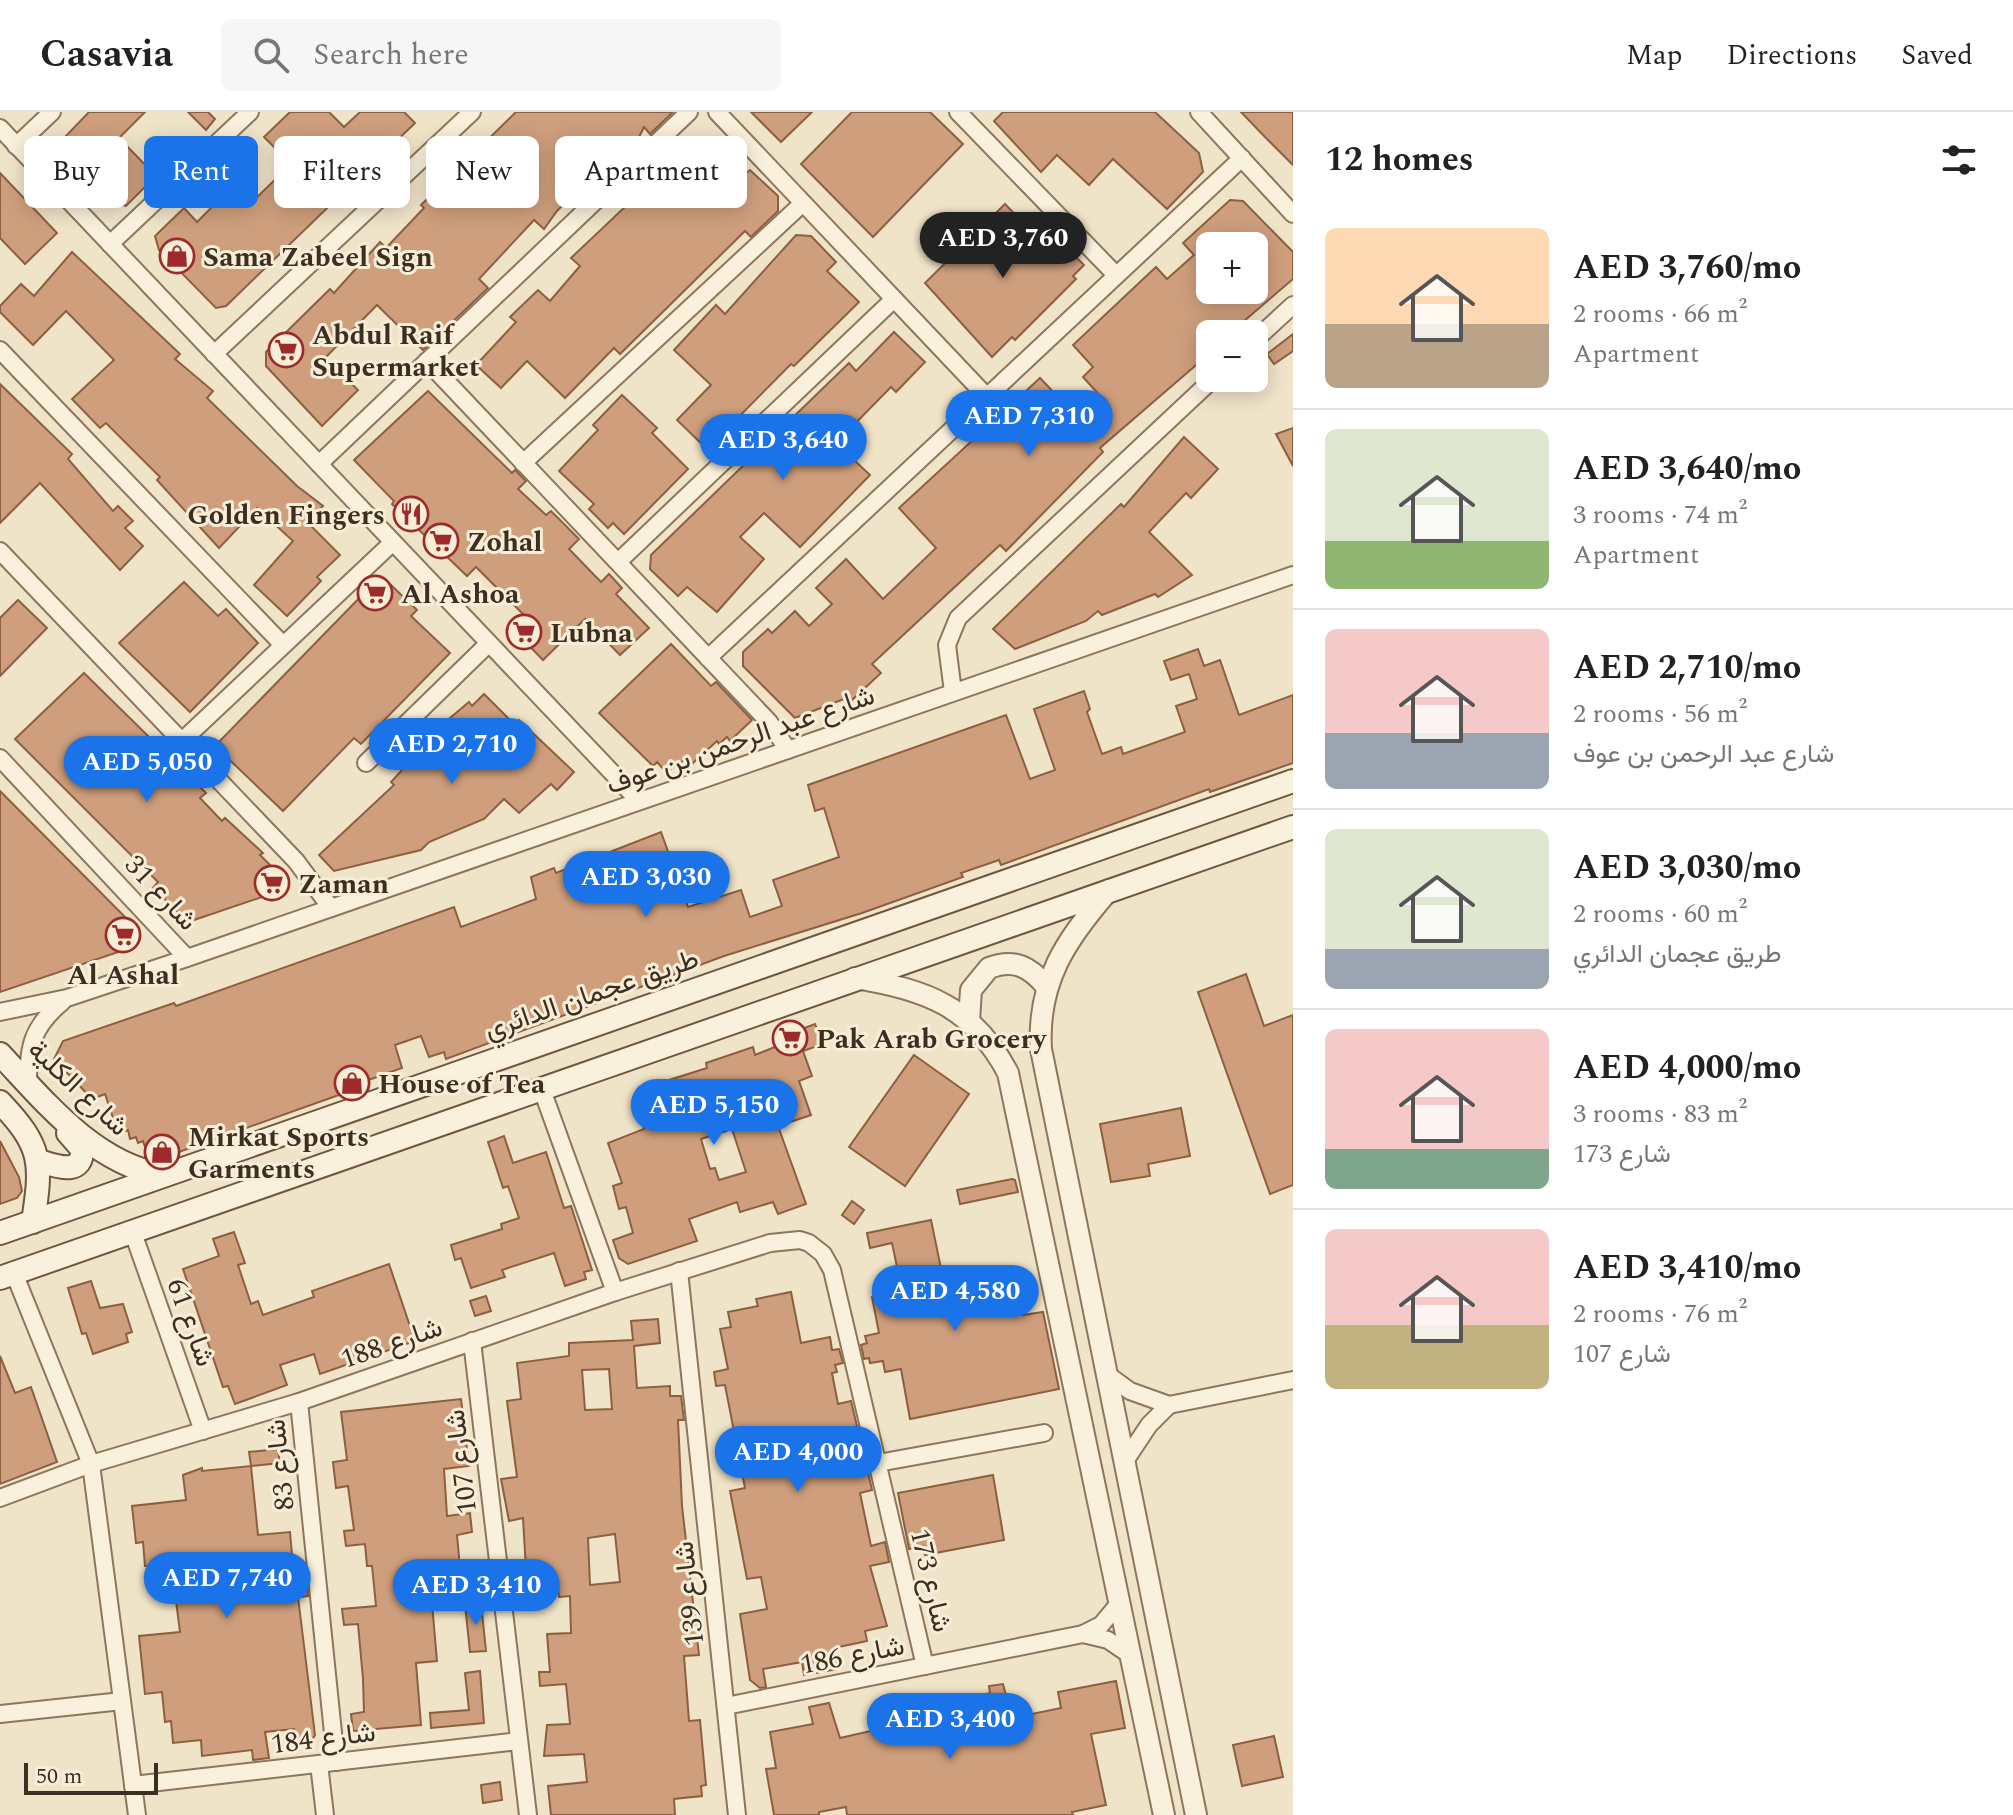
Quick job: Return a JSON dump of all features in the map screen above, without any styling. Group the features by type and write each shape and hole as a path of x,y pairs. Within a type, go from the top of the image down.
{"main road":[{"name":"طريق عجمان الدائري","path":"0,1233 1293,781"},
{"path":"7,1275 1293,827"},
{"name":"شارع الكلية","path":"0,1054 57,1112 114,1160 163,1176"},
{"path":"0,1102 31,1138 39,1161 33,1222"},
{"path":"39,1161 68,1169 75,1167 82,1155 78,1143 60,1124 57,1112"}],"street":[{"path":"16,146 52,112"},
{"path":"110,244 250,112"},
{"path":"214,354 472,112"},
{"path":"319,464 689,112"},
{"path":"717,112 987,397"},
{"path":"958,112 1116,275"},
{"path":"1199,112 1293,214"},
{"path":"0,128 639,801"},
{"path":"708,658 1242,158"},
{"path":"523,463 803,203"},
{"path":"618,562 894,299"},
{"path":"1268,328 1293,305"},
{"path":"0,350 283,645"},
{"path":"427,361 775,729 788,750"},
{"path":"953,692 947,645 953,626 965,610 1199,392"},
{"path":"182,741 392,543"},
{"path":"0,551 303,869 331,908"},
{"name":"شارع عبد الرحمن بن عوف","path":"0,1012 67,998 187,958 1293,575"},
{"path":"366,763 488,644"},
{"name":"شارع 31","path":"0,758 187,958"},
{"path":"1109,890 1067,940 1046,986 1041,1018 1043,1064 1196,1815"},
{"path":"969,1021 971,990 989,968 1017,964 1034,972 1046,986"},
{"path":"855,978 928,995 969,1021 1000,1058 1014,1091 1164,1815"},
{"name":"شارع عبد الرحمن بن عوف","path":"28,1084 30,1039 45,1016 67,998"},
{"path":"541,1087 615,1292"},
{"name":"شارع 61","path":"132,1230 203,1431"},
{"name":"شارع 188","path":"0,1498 91,1464 299,1402 679,1271 770,1243 800,1240"},
{"name":"شارع 173","path":"800,1240 816,1248 832,1270 925,1666"},
{"name":"شارع 139","path":"679,1271 737,1815"},
{"path":"7,1275 91,1464 137,1815"},
{"name":"شارع 107","path":"472,1341 528,1815"},
{"path":"1108,1375 1130,1391 1169,1405 1293,1380"},
{"name":"شارع 83","path":"299,1402 328,1763 325,1815"},
{"path":"1125,1461 1149,1425 1169,1405"},
{"path":"878,1463 1044,1433"},
{"name":"شارع 186","path":"726,1706 1083,1634 1108,1619 1120,1602"},
{"path":"1083,1634 1108,1640 1130,1655"},
{"path":"0,1714 122,1701"},
{"name":"شارع 184","path":"133,1785 519,1741"}],"building":[{"path":"89,112 145,112 121,136 66,136"},
{"path":"188,112 208,112 215,119 206,130"},
{"path":"290,112 329,112 344,127 360,112 404,112 415,123 402,136 274,136 274,147 264,137"},
{"path":"516,112 673,112 650,134 644,127 640,136 555,136 555,208 560,208 544,229 534,220 479,279 488,288 423,350 377,305 325,358 358,390 322,426 266,366 266,352 330,289 334,293 380,242 386,248 424,208 421,205 426,200 426,208 539,208 539,136 491,136"},
{"path":"751,112 812,112 781,142"},
{"path":"852,112 930,112 963,144 873,237 801,164"},
{"path":"1003,112 1155,112 1199,153 1203,172 1167,209 1113,159 1089,185 1057,155 1041,172 994,121"},
{"path":"1241,112 1293,112 1293,165 1265,137"},
{"path":"128,147 144,164 144,188 128,204"},
{"path":"750,170 778,196 778,211 751,237 745,231 620,354 614,348 565,398 527,361 501,388 476,365 516,322 510,317 538,290 550,301 580,266 571,258 624,208 747,208 747,173"},
{"path":"0,173 24,198 24,208 33,208 57,233 25,264 0,238"},
{"path":"274,181 274,208 327,208 226,306 216,308 159,250 155,236 184,208 197,222 211,208 258,208 258,196"},
{"path":"1230,200 1243,201 1293,252 1293,279 1268,300 1268,232 1196,232 1196,304 1264,304 1245,320 1196,320 1196,365 1100,448 1103,452 1006,551 1000,545 872,664 881,673 852,700 849,697 795,718 743,666 743,652 768,629 772,633 795,611 809,626 832,604 816,588 846,559 883,599 936,548 899,508 1040,378 1079,419 1102,398 1083,377 1093,367 1073,345 1156,267 1167,279 1194,255 1183,243"},
{"path":"1005,204 1046,246 1055,237 1084,265 1073,276 1076,279 1015,340 1012,337 992,357 925,283"},
{"path":"796,235 811,236 836,262 827,271 859,302 794,366 791,364 707,449 677,420 711,385 674,350 716,305 725,314"},
{"path":"72,252 180,354 175,359 213,391 207,398 297,486 323,506 308,523 340,555 317,577 321,581 287,616 254,585 293,541 257,508 219,548 157,480 160,477 106,423 100,428 72,399 114,360 66,311 33,345 0,312 0,306 21,284 34,296"},
{"path":"894,332 925,362 896,392 891,387 836,443 870,475 800,547 764,513 740,537 764,559 717,612 687,587 678,596 650,569 651,555 849,363 856,371"},
{"path":"1293,334 1293,351 1274,364 1268,353"},
{"path":"0,384 72,454 68,459 113,511 118,506 133,521 125,528 143,546 120,570 40,483 0,523"},
{"path":"428,391 512,473 515,470 526,481 518,489 546,515 551,511 579,539 569,549 601,582 609,574 622,588 616,594 649,628 620,655 585,619 543,660 513,629 526,617 476,567 467,576 392,504 394,501 354,460"},
{"path":"622,395 657,428 652,433 688,469 624,534 613,523 608,528 589,509 594,504 559,471 598,430 593,425"},
{"path":"1293,428 1293,466 1276,434"},
{"path":"1184,437 1218,469 1191,498 1186,493 1149,532 1192,575 1158,597 1155,594 1102,615 1098,611 1086,621 1015,649 993,629 1121,504 1124,507"},
{"path":"184,582 218,616 226,609 258,643 190,712 119,643"},
{"path":"390,584 417,610 411,616 450,653 361,744 354,738 283,811 215,746 370,587"},
{"path":"18,600 47,628 0,676 0,618"},
{"path":"671,644 711,686 716,682 752,720 730,741 727,737 719,744 717,741 693,763 688,758 666,772 657,762 653,766 599,713"},
{"path":"1198,649 1204,666 1220,660 1239,715 1293,695 1293,763 1210,792 1209,789 1001,865 999,860 961,873 963,877 862,913 724,956 446,1059 444,1052 429,1057 421,1036 395,1045 402,1068 363,1082 364,1086 162,1158 160,1153 154,1155 152,1148 146,1150 143,1141 138,1143 136,1137 130,1139 128,1130 123,1132 121,1125 116,1127 105,1094 92,1099 54,1059 63,1041 174,1003 176,1006 454,907 461,927 536,899 531,877 554,868 556,873 661,832 688,907 741,890 750,917 782,906 773,880 839,857 824,808 815,811 808,785 1006,715 1030,779 1055,770 1034,709 1084,691 1090,709 1087,712 1102,754 1121,747 1123,754 1185,732 1176,706 1197,699 1189,674 1171,680 1164,661"},
{"path":"84,673 206,793 200,798 222,821 225,818 263,853 260,855 284,879 268,895 188,922 153,888 158,882 15,739"},
{"path":"484,694 515,725 519,720 574,772 557,790 551,784 519,813 504,799 484,819 429,842 421,850 334,871 319,855 394,785 391,782 450,718 469,702 472,706"},
{"path":"0,791 137,929 133,947 0,992"},
{"path":"1246,974 1264,1026 1293,1015 1293,1185 1270,1194 1198,992"},
{"path":"815,1024 823,1044 803,1051 812,1076 799,1081 811,1115 778,1126 806,1204 778,1214 773,1202 740,1212 737,1202 689,1219 697,1241 628,1264 619,1258 613,1240 633,1233 626,1207 619,1209 613,1186 622,1183 608,1143 644,1129 643,1125 679,1114 669,1080 707,1068 706,1063 753,1047 755,1055 785,1043 783,1036","holes":["732,1129 746,1172 719,1180 715,1168 710,1169 701,1139"]},
{"path":"914,1055 969,1094 905,1186 849,1147"},
{"path":"1181,1108 1190,1156 1148,1164 1150,1176 1111,1182 1100,1124"},
{"path":"504,1136 513,1163 546,1152 564,1208 571,1206 592,1270 584,1272 586,1279 565,1286 554,1253 502,1270 505,1277 471,1288 461,1258 455,1260 451,1245 502,1229 501,1224 519,1218 508,1186 503,1188 488,1142"},
{"path":"0,1141 19,1177 22,1191 17,1198 0,1204"},
{"path":"1012,1179 1018,1192 960,1204 957,1190"},
{"path":"852,1201 864,1210 854,1224 842,1215"},
{"path":"931,1220 944,1283 976,1276 978,1285 1004,1280 1005,1286 1017,1284 1023,1315 1043,1312 1059,1389 910,1419 901,1369 885,1372 883,1361 870,1363 869,1358 864,1359 861,1345 867,1343 865,1336 879,1333 872,1297 902,1291 892,1243 870,1248 867,1233"},
{"path":"234,1232 245,1263 238,1265 251,1304 258,1301 263,1315 314,1297 312,1291 389,1264 415,1341 320,1374 314,1354 280,1365 287,1385 235,1404 228,1386 223,1387 183,1269 219,1256 213,1239"},
{"path":"91,1281 100,1308 123,1304 132,1332 126,1334 128,1342 93,1354 86,1333 82,1334 68,1288"},
{"path":"791,1292 801,1343 830,1337 832,1350 839,1349 843,1363 835,1365 837,1372 832,1373 838,1404 851,1401 872,1490 860,1493 871,1546 885,1542 889,1562 870,1566 887,1626 865,1631 867,1641 834,1648 838,1669 804,1675 802,1662 763,1669 766,1687 760,1688 750,1680 740,1614 767,1609 761,1577 747,1579 730,1491 745,1488 725,1385 716,1386 714,1372 728,1369 720,1329 731,1327 728,1312 758,1306 756,1299"},
{"path":"486,1296 491,1311 475,1316 470,1301"},
{"path":"658,1319 660,1343 634,1346 637,1388 670,1386 670,1396 681,1396 684,1420 678,1420 682,1506 699,1655 684,1656 689,1721 700,1720 706,1785 701,1786 702,1796 674,1799 675,1815 551,1815 548,1786 587,1782 584,1754 544,1756 547,1725 570,1724 566,1684 540,1686 539,1672 550,1672 547,1634 571,1633 570,1596 559,1597 558,1586 527,1588 523,1518 509,1521 501,1479 517,1477 507,1401 521,1399 517,1363 569,1356 569,1343 633,1340 631,1321","holes":["609,1369 612,1409 585,1410 582,1370","615,1534 620,1582 590,1585 588,1538"]},
{"path":"0,1356 15,1393 31,1387 57,1462 0,1484"},
{"path":"461,1399 469,1466 444,1469 447,1516 470,1513 472,1532 457,1535 462,1589 431,1592 437,1661 416,1663 421,1725 353,1731 351,1714 364,1712 363,1679 358,1624 344,1625 342,1609 376,1606 372,1566 367,1566 365,1544 346,1546 344,1531 354,1530 348,1486 336,1488 333,1462 347,1460 341,1412"},
{"path":"278,1449 280,1463 251,1466 249,1452"},
{"path":"251,1466 258,1535 290,1532 294,1578 306,1577 308,1596 298,1597 315,1735 309,1746 296,1746 294,1729 265,1732 269,1758 253,1760 252,1750 202,1756 201,1740 173,1743 171,1721 165,1722 162,1692 145,1694 139,1636 180,1632 175,1593 183,1592 179,1562 145,1566 143,1542 136,1543 132,1506 186,1500 183,1475 202,1468 202,1471"},
{"path":"993,1475 1004,1540 925,1555 923,1546 909,1549 898,1493"},
{"path":"481,1602 486,1651 470,1652 465,1604"},
{"path":"480,1671 484,1723 431,1728 430,1713 469,1710 465,1673"},
{"path":"1116,1681 1125,1728 1091,1734 1106,1805 1072,1812 1073,1815 847,1815 846,1807 819,1812 819,1815 774,1815 766,1769 776,1768 770,1732 813,1724 809,1707 829,1703 840,1738 875,1730 871,1711 887,1707 893,1735 951,1723 949,1713 973,1708 971,1697 990,1693 989,1686 1003,1684 1012,1718 1061,1708 1058,1692"},
{"path":"1274,1736 1283,1777 1242,1786 1233,1745"},
{"path":"500,1782 502,1800 483,1803 481,1785"}],"place":[{"name":"Sama Zabeel Sign","path":"177,256"},
{"name":"Abdul Raif Supermarket","path":"286,350"},
{"name":"Golden Fingers","path":"411,514"},
{"name":"Zohal","path":"441,541"},
{"name":"Al Ashoa","path":"375,593"},
{"name":"Lubna","path":"524,632"},
{"name":"Zaman","path":"272,883"},
{"name":"Al Ashal","path":"123,935"},
{"name":"Pak Arab Grocery","path":"790,1038"},
{"name":"House of Tea","path":"352,1083"},
{"name":"Mirkat Sports Garments","path":"162,1152"}]}
